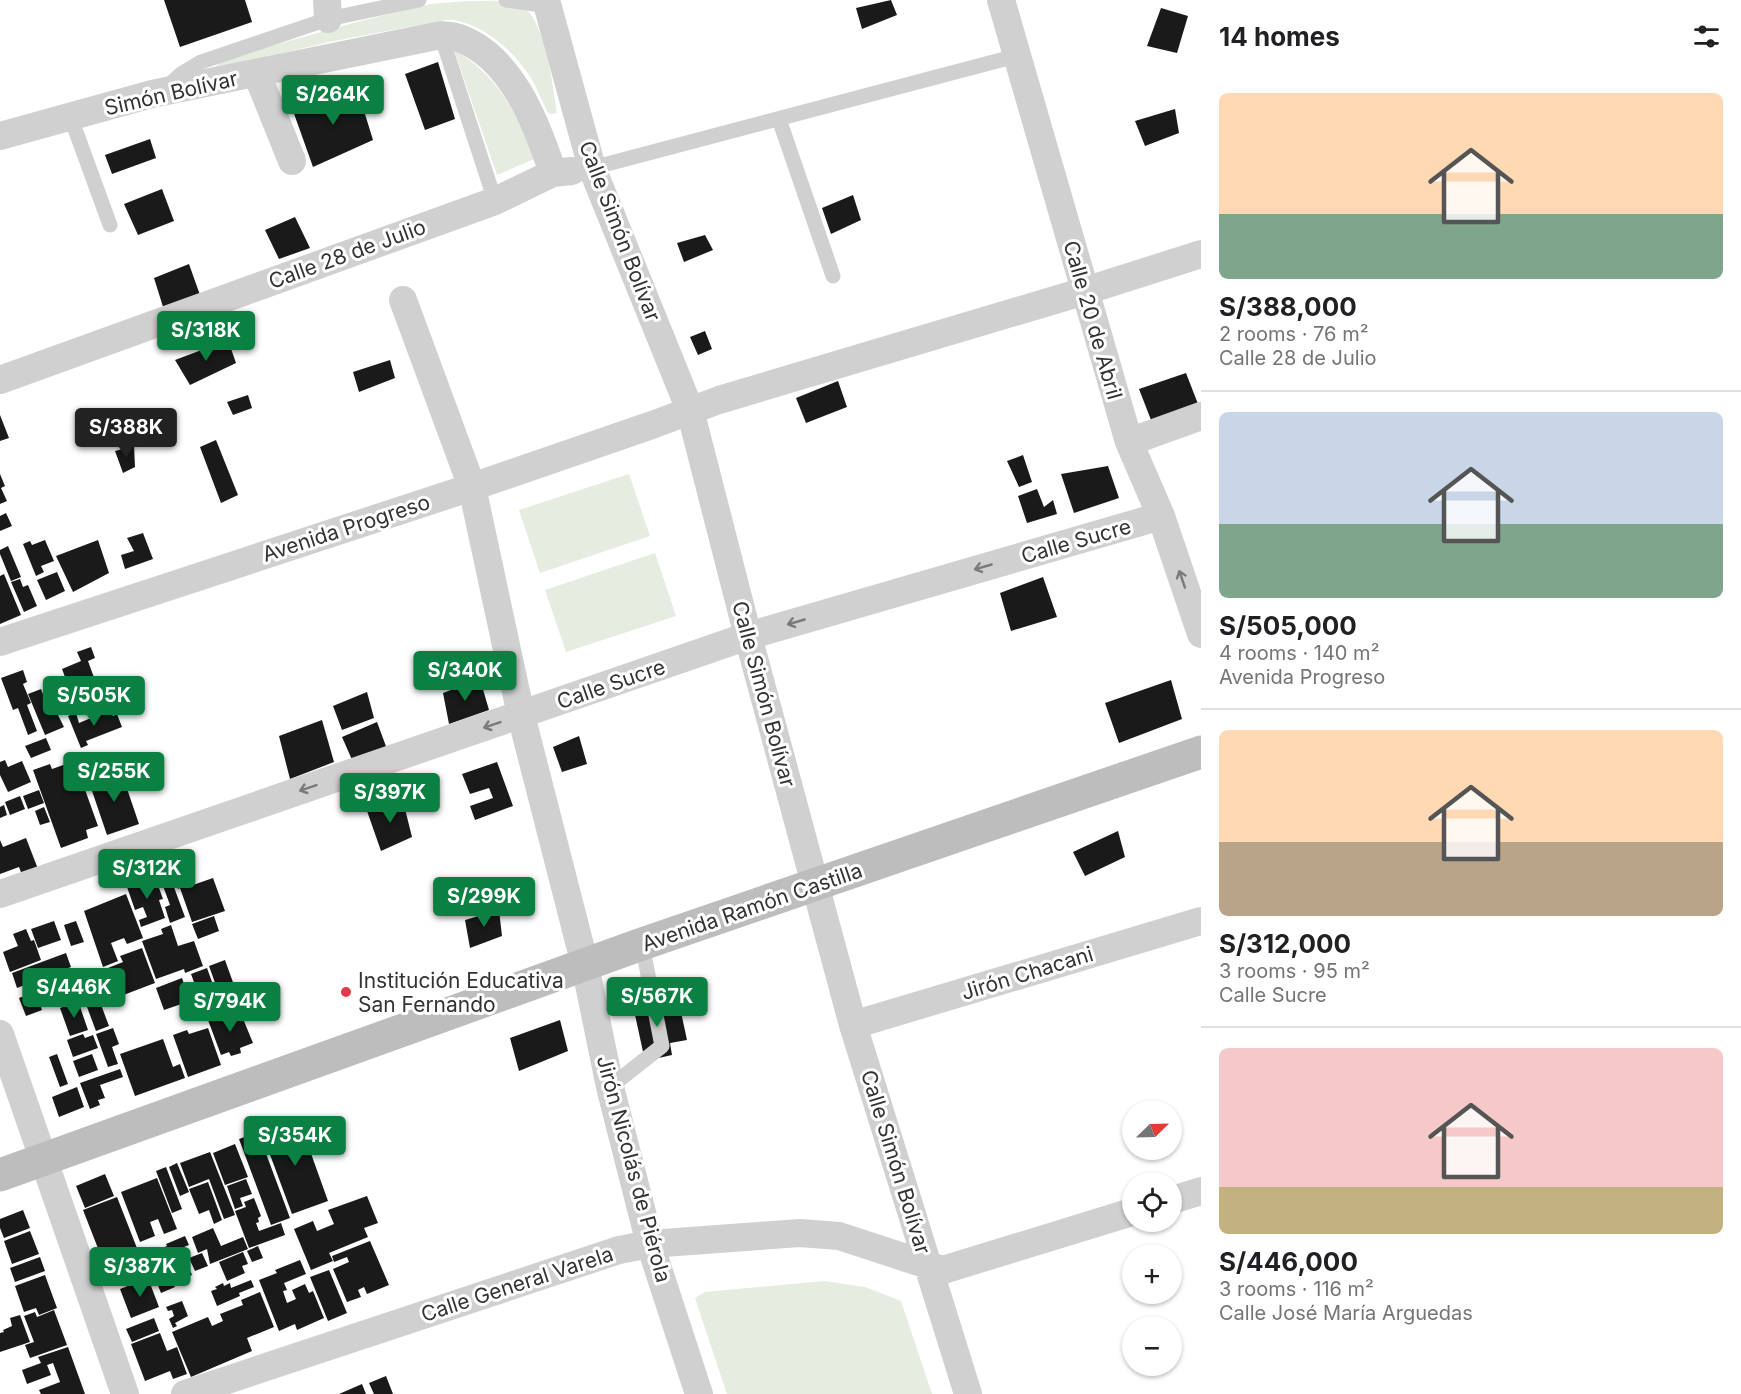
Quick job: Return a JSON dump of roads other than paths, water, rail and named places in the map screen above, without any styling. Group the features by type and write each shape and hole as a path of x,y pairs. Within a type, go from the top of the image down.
{"main road":[{"name":"Avenida Ramón Castilla","path":"0,1175 642,944 1201,752"}],"street":[{"name":"Calle 20 de Abril","path":"1001,0 1129,442 1161,516 1201,634"},
{"name":"Calle Simón Bolívar","path":"554,2 592,168 690,410 748,636 853,1025 968,1394"},
{"name":"Simón Bolívar","path":"0,136 160,93 441,35 459,38 477,48 490,58 516,88 535,121 554,173"},
{"path":"257,74 292,161"},
{"name":"Calle 28 de Julio","path":"0,380 495,201 554,173 592,168"},
{"name":"Avenida Progreso","path":"0,642 472,487 719,400 1201,254"},
{"name":"Jirón Nicolás de Piérola","path":"403,300 472,487 521,715 585,965 610,1087 650,1244 699,1394"},
{"path":"1129,442 1201,416"},
{"name":"Calle Sucre","path":"0,894 748,636 1161,516"},
{"name":"Jirón Chacani","path":"853,1025 1201,921"},
{"path":"0,1034 125,1394"},
{"path":"1182,1197 1201,1191"},
{"name":"Calle General Varela","path":"185,1394 619,1250 650,1244 800,1233 827,1234 859,1241 943,1270 1122,1215"}],"lane":[{"path":"160,93 181,74 201,62 327,10 419,0"},
{"path":"506,0 554,2"},
{"path":"441,35 495,201"},
{"path":"592,168 1016,56"},
{"path":"71,118 110,225"},
{"path":"779,119 833,276"},
{"path":"610,1087 662,1046 642,944"}],"place":[{"name":"Institución Educativa San Fernando","path":"346,992"}]}
